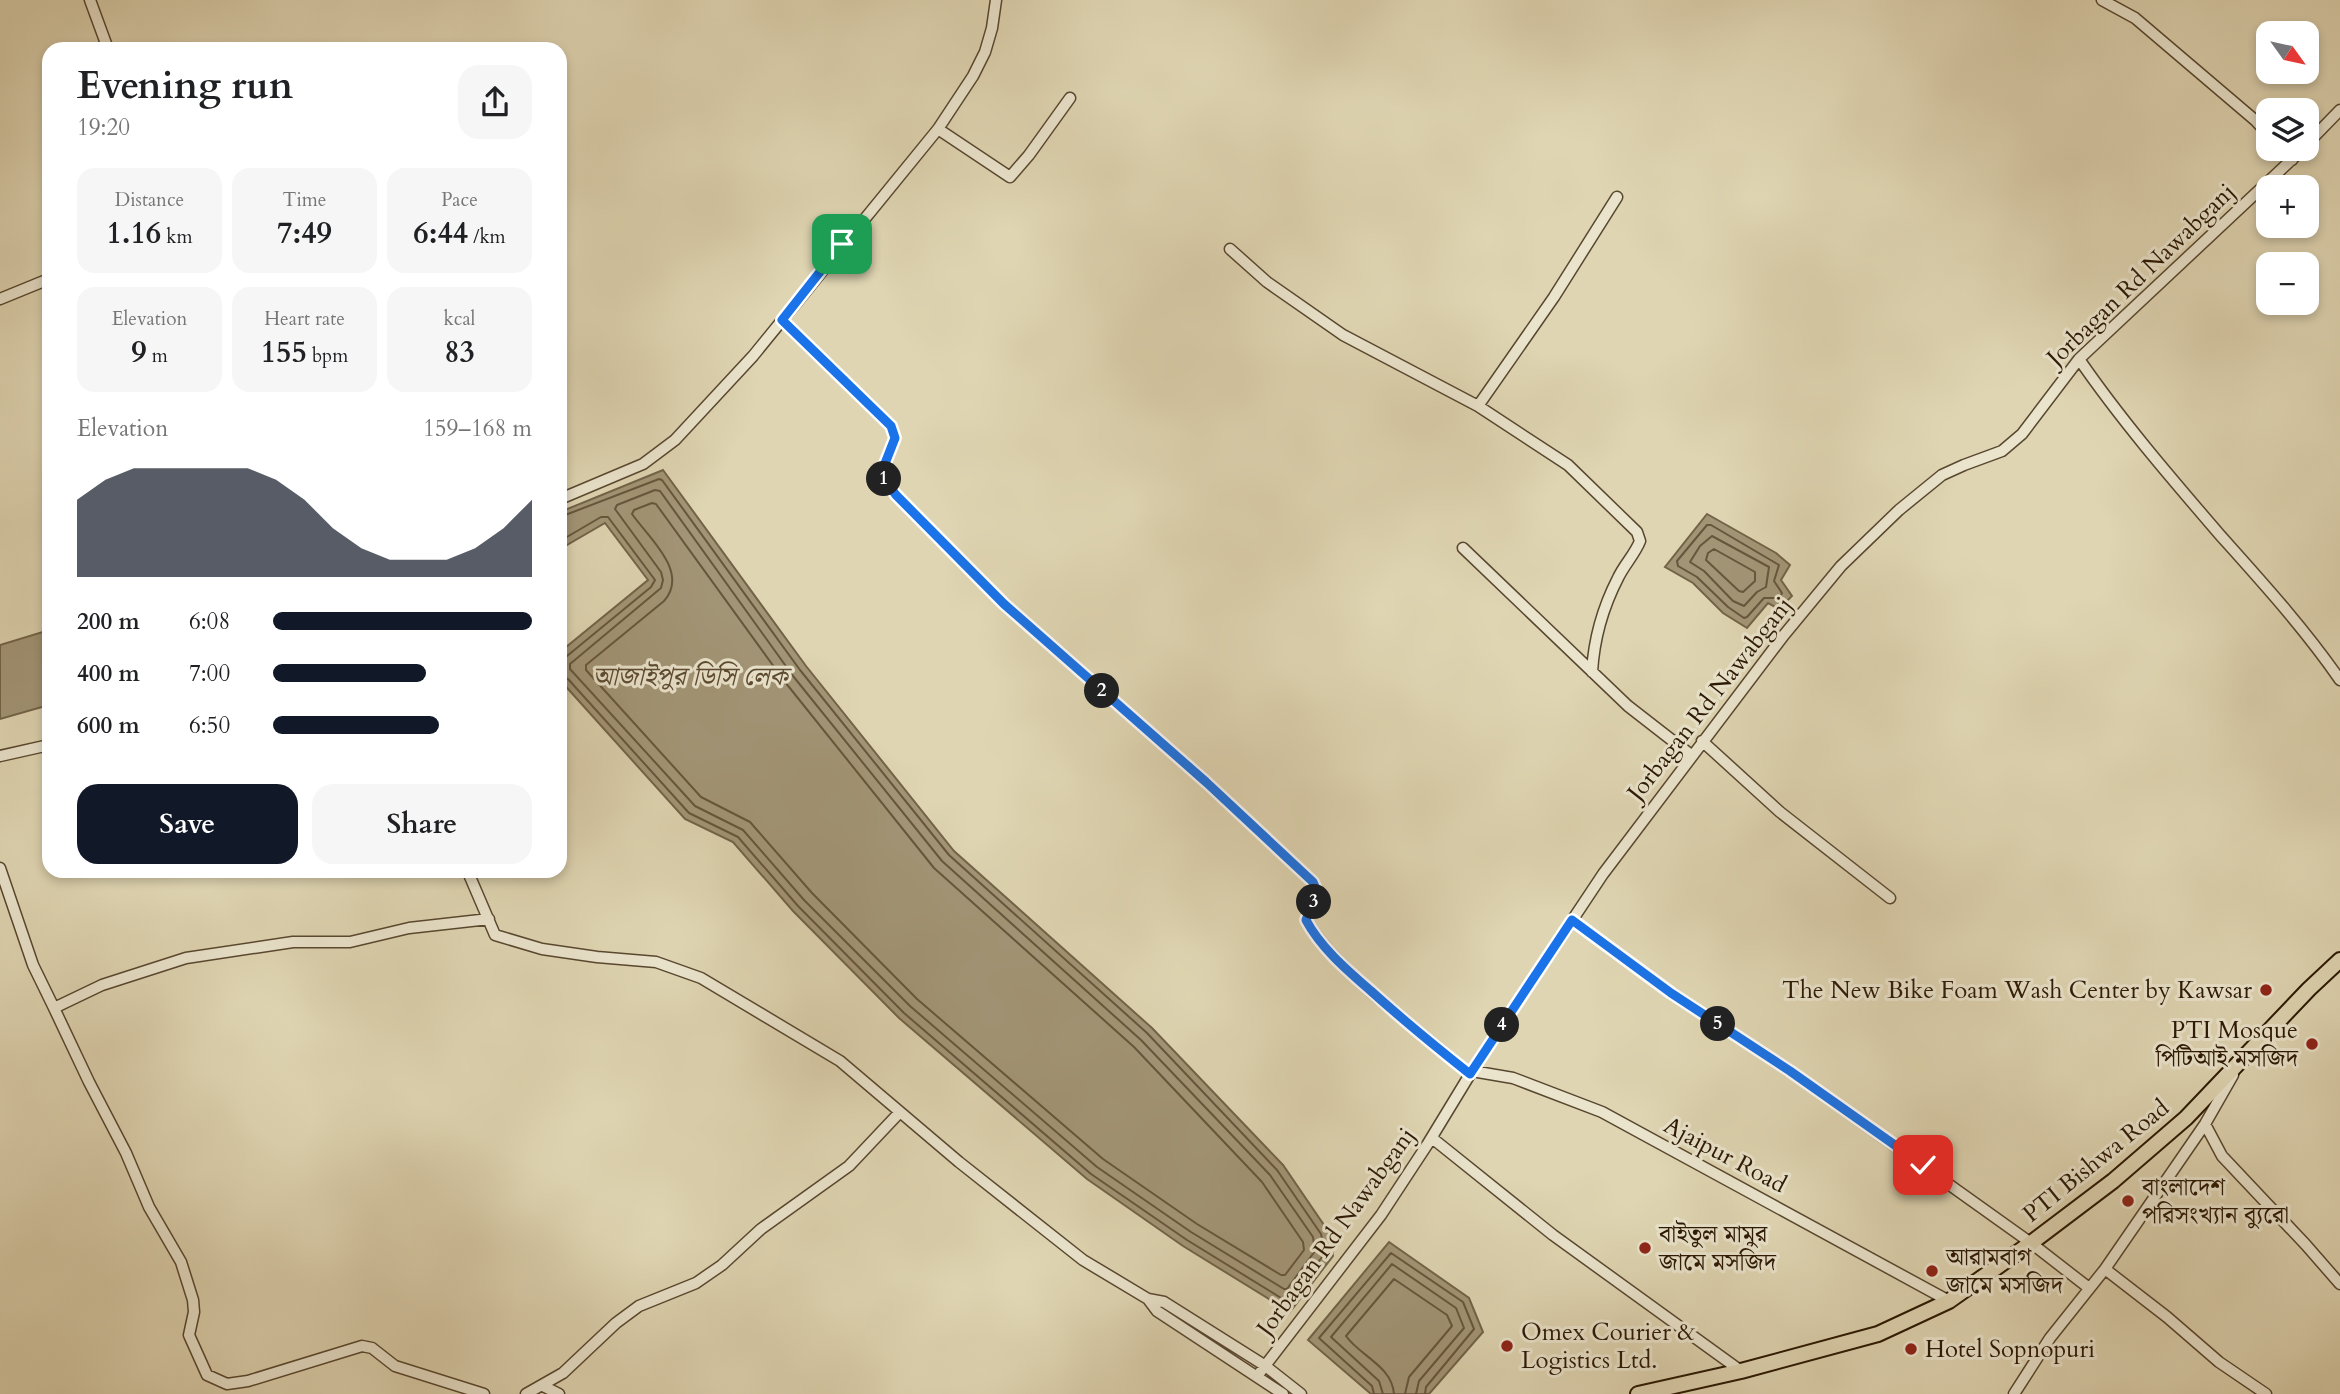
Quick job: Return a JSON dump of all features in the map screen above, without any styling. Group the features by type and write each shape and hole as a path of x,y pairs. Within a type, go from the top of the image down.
{"highway":[{"name":"PTI Bishwa Road","path":"1638,1394 1741,1371 1878,1334 1949,1301 2031,1243 2123,1172 2186,1118 2340,960"}],"street":[{"path":"90,0 105,42"},
{"path":"567,496 643,464 675,440 753,356 938,129 973,76 985,52 996,0"},
{"path":"2102,0 2135,18 2256,121"},
{"path":"938,129 1010,177 1030,155 1070,98"},
{"path":"2319,132 2340,110"},
{"name":"Jorbagan Rd Nawabganj","path":"1258,1375 1381,1214 1432,1138 1471,1072 1603,874 1691,755 1841,566 1899,510 1942,475 2002,451 2022,433 2079,359 2291,161"},
{"path":"1478,406 1553,297 1616,197"},
{"path":"1230,249 1267,282 1343,335 1478,406 1568,464 1637,531 1640,541 1638,547 1619,575 1602,611 1594,641 1591,672"},
{"path":"0,299 42,282"},
{"path":"782,320 891,426 895,438 884,466 883,478 896,495 1004,604 1206,782 1313,882 1317,891 1306,920 1311,929 1344,968 1412,1028 1471,1072"},
{"path":"2079,359 2120,415 2314,642 2340,680"},
{"path":"1463,548 1628,706 1691,755"},
{"path":"1703,741 1780,812 1890,898"},
{"path":"0,756 42,747"},
{"path":"0,868 33,965 126,1153 149,1206 181,1262 193,1300 194,1312 189,1335 207,1375 227,1384 248,1381 362,1346 372,1348 395,1366 484,1394"},
{"path":"471,878 495,935 542,949 656,962 701,978 839,1060 959,1162 1083,1260 1148,1299 1164,1302 1264,1365 1301,1394"},
{"path":"54,1008 102,985 194,956 293,942 350,942 409,928 489,919"},
{"path":"1572,920 1671,993 1790,1071 2031,1243 2089,1288"},
{"path":"2014,1394 2050,1338 2105,1269 2205,1124 2235,1067"},
{"name":"Ajaipur Road","path":"1471,1072 1513,1078 1602,1112 1949,1301"},
{"path":"526,1394 563,1373 616,1323 639,1307 696,1283 722,1265 761,1230 849,1166 900,1112"},
{"path":"2205,1124 2222,1156 2340,1284"},
{"path":"1432,1138 1553,1235 1741,1371"},
{"path":"2105,1269 2218,1362 2266,1394"},
{"path":"1148,1299 1157,1311 1258,1375 1283,1394"},
{"path":"543,1385 558,1394"}],"water":[{"name":"আজাইপুর ডিসি লেক","path":"663,470 806,666 954,851 1152,1028 1283,1165 1328,1231 1333,1256 1290,1312 1183,1246 1087,1179 899,1018 793,911 733,842 685,819 567,688 567,646 648,580 605,523 567,545 567,509"},
{"path":"1707,514 1776,553 1790,565 1781,580 1792,596 1779,609 1768,603 1747,628 1723,613 1693,583 1665,567"},
{"path":"42,632 42,707 0,719 0,645"},
{"path":"1389,1242 1469,1298 1483,1332 1429,1394 1371,1394 1308,1340"}],"place":[{"name":"The New Bike Foam Wash Center by Kawsar","path":"2266,990"},
{"name":"PTI Mosque পিটিআই মসজিদ","path":"2312,1044"},
{"name":"বাংলাদেশ পরিসংখ্যান ব্যুরো","path":"2128,1201"},
{"name":"বাইতুল মামুর জামে মসজিদ","path":"1645,1248"},
{"name":"আরামবাগ জামে মসজিদ","path":"1932,1271"},
{"name":"Omex Courier & Logistics Ltd.","path":"1507,1346"},
{"name":"Hotel Sopnopuri","path":"1911,1349"}],"route":[{"path":"842,244 782,320 891,426 895,438 884,466 883,478 896,495 1004,604 1206,782 1313,882 1317,891 1306,920 1311,929 1344,968 1412,1028 1470,1074 1572,920 1671,993 1790,1071 1923,1165"}]}
